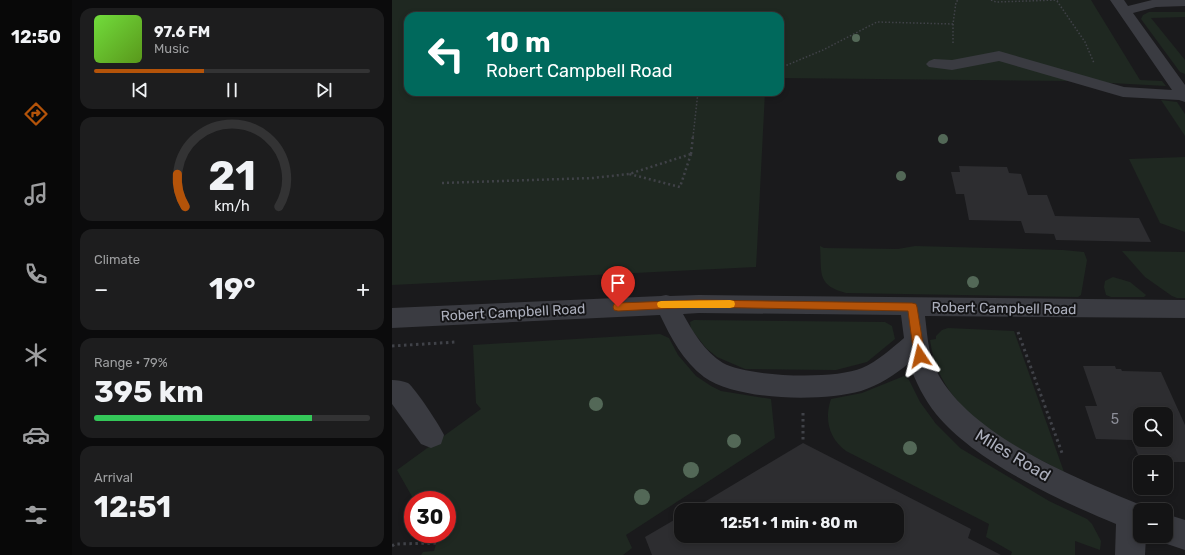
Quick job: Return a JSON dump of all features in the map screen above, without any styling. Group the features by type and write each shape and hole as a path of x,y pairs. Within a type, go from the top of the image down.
{"street":[{"path":"1121,5 1185,2"},
{"path":"1121,5 1184,96"},
{"path":"934,64 952,65 999,56 1123,92 1184,96"},
{"path":"666,304 688,344 707,365 715,371 734,378 759,383 824,385 862,380 889,365 917,340"},
{"name":"Robert Campbell Road","path":"394,324 666,304 1185,309"},
{"name":"Miles Road","path":"912,307 923,369 931,384 952,412 977,436 1009,456 1079,493 1133,517"},
{"path":"392,392 400,392 430,435"},
{"path":"1173,531 1185,535"},
{"path":"1130,555 1133,536"}],"path":[{"path":"784,66 823,50 877,22 953,24 956,2 958,0"},
{"path":"991,0 996,2 1057,0 1085,42 1106,87"},
{"path":"630,174 680,187 691,154 698,96"},
{"path":"442,183 594,178 630,174 691,154"},
{"path":"1016,326 1064,458"},
{"path":"392,546 395,544 437,543"}],"shaded area":[{"path":"392,0 1091,0 1140,80 1162,81 1166,86 1074,81 784,78 784,12 404,12 404,96 765,96 756,267 392,285"},
{"path":"1149,12 1185,12 1185,17 1151,18 1185,60 1185,74 1180,72 1141,19 1143,15"},
{"path":"1161,100 1177,102 1185,114 1185,136"},
{"path":"1185,157 1185,232 1160,223 1129,159"},
{"path":"820,246 824,248 898,249 915,246 1063,250 1084,252 1087,260 1081,295 1078,297 846,293 836,290 830,286 822,277"},
{"path":"1122,251 1185,252 1185,298 1177,298 1172,296 1145,277"},
{"path":"1113,277 1130,282 1146,295 1144,297 1111,297 1106,295 1104,287 1105,281"},
{"path":"694,320 885,322 892,326 895,339 867,362 836,370 745,369 717,357 706,348 691,329 690,322"},
{"path":"948,328 1014,331 1064,472 999,436 979,422 961,405 947,386 936,365 930,340 936,339 936,336 942,330"},
{"path":"660,334 669,338 678,355 696,376 711,386 721,391 771,399 775,438 626,535 632,548 623,555 421,555 423,552 434,551 436,543 456,543 456,491 409,491 397,470 481,409 476,403 473,345"},
{"path":"904,376 909,380 920,402 936,424 960,448 1049,501 1087,519 1092,524 1101,541 1100,550 1075,541 1075,555 1011,555 1012,552 986,537 989,524 846,451 840,446 832,435 828,421 831,399 862,393"}],"building":[{"path":"959,166 1007,167 1009,173 1021,174 1028,195 1047,195 1055,216 1139,218 1151,242 1056,240 1054,234 1025,233 1021,221 969,220 964,194 956,194 951,172 960,172"},
{"path":"1083,366 1115,366 1116,369 1121,369 1122,371 1161,372 1185,425 1185,462 1173,462 1173,455 1138,455 1135,447 1173,447 1173,407 1133,407 1133,442 1132,440 1096,439 1085,406 1097,406"},
{"path":"803,443 971,529 968,538 1001,555 652,555 645,537 674,520 674,543 904,543 904,503 703,503"}],"slow traffic":[{"path":"661,304 730,304"}],"route":[{"path":"618,307 666,304 699,304 912,307 920,356"}]}
